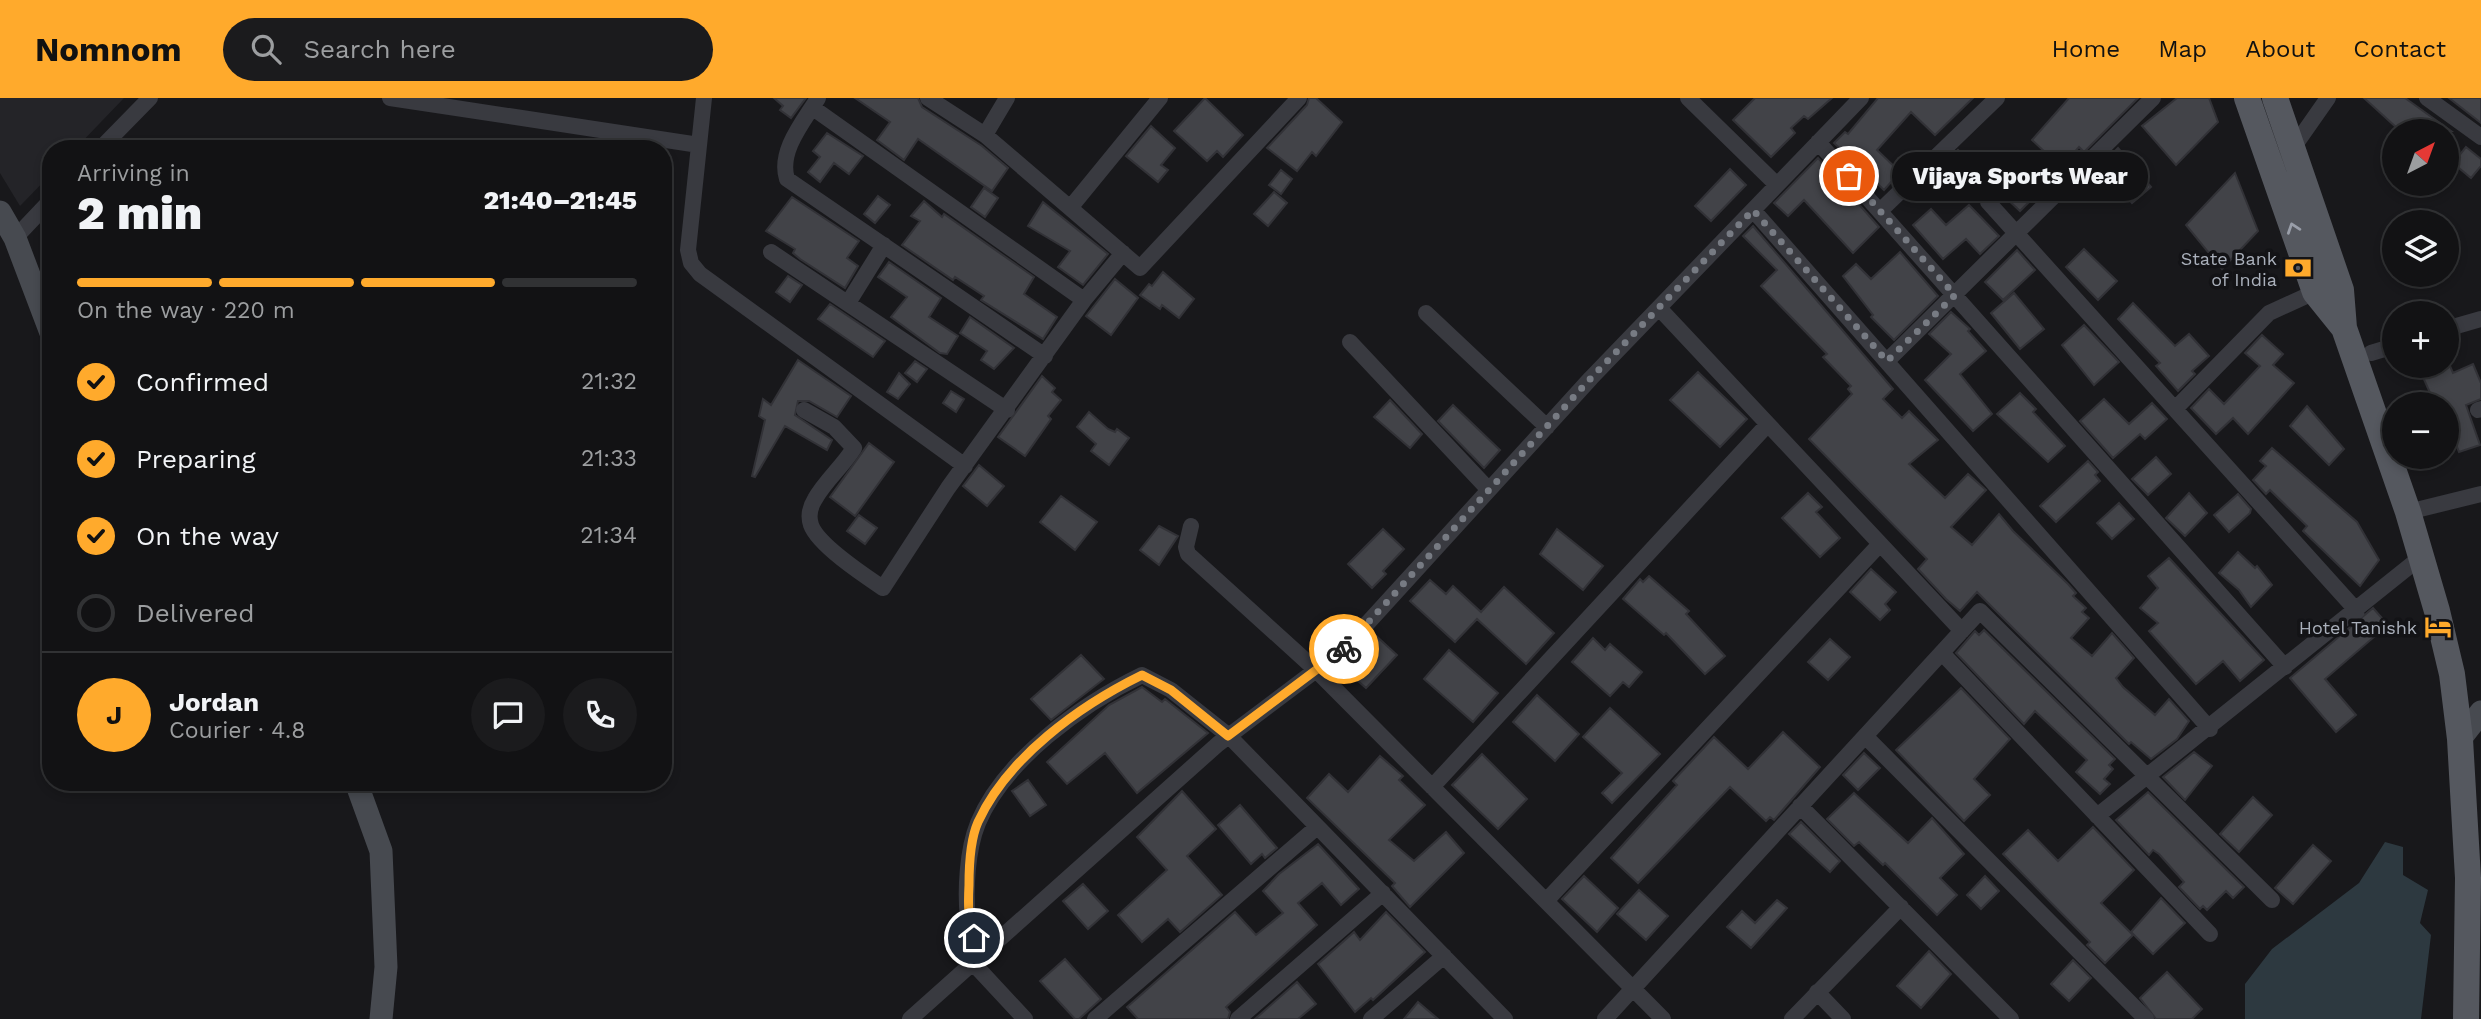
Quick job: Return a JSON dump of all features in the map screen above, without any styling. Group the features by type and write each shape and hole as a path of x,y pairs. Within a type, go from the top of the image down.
{"main road":[{"path":"2247,98 2315,292 2344,328"},
{"path":"2275,98 2341,290 2344,328 2408,512 2452,674 2460,739 2468,878 2466,1019"}],"street":[{"path":"109,140 150,98"},
{"path":"390,98 666,140"},
{"path":"704,98 688,250 691,263 699,274 965,466"},
{"path":"928,98 985,135 1140,268 1299,98"},
{"path":"985,135 1007,98"},
{"path":"1070,208 1160,98"},
{"path":"1688,98 1777,185"},
{"path":"910,1019 1228,736 1344,649 1547,427 1860,98"},
{"path":"1880,211 1997,98"},
{"path":"1887,361 2153,98"},
{"path":"2293,148 2328,98"},
{"path":"2427,98 2481,137"},
{"path":"1045,356 787,179 783,167 788,149 816,103 1084,300"},
{"path":"672,141 699,145"},
{"path":"1818,142 2285,667"},
{"path":"1988,201 2357,611"},
{"path":"15,238 42,210"},
{"path":"1753,210 2210,729"},
{"path":"0,212 15,238 42,308"},
{"path":"848,303 884,245"},
{"path":"771,252 1007,410"},
{"path":"804,410 834,427 854,448 842,467 816,496 809,510 811,526 847,562 883,589 965,466 1084,300 1123,253"},
{"path":"2175,409 2269,313 2315,292"},
{"path":"1659,308 1962,631"},
{"path":"1426,313 1547,427"},
{"path":"2459,325 2481,319"},
{"path":"1350,342 1489,490"},
{"path":"2371,353 2382,350"},
{"path":"1432,787 1768,424"},
{"path":"2408,512 2481,494"},
{"path":"1191,526 1186,547 1188,554 1316,670 1663,1019"},
{"path":"1545,901 1880,544"},
{"path":"2097,816 2210,729 2421,557"},
{"path":"1605,1019 1980,611 2150,776 2272,900"},
{"path":"1941,653 2210,934"},
{"path":"1025,1019 976,958 968,921 969,871 977,825 998,788 1042,741 1107,692 1142,675 1171,690 1228,736 1505,1019"},
{"path":"2460,739 2481,712"},
{"path":"1865,736 2146,1019"},
{"path":"359,791 381,851 386,967 381,1019"},
{"path":"1801,806 2011,1019"},
{"path":"1095,1019 1317,827"},
{"path":"1238,1019 1382,893"},
{"path":"1791,1019 1901,907"},
{"path":"1371,1019 1444,956"},
{"path":"1817,992 1843,1019"}],"shaded area":[{"path":"0,98 124,98 84,140 42,140 42,183 20,206 0,173"},
{"path":"2385,842 2403,847 2403,875 2428,890 2420,923 2431,935 2421,1019 2245,1019 2245,984 2272,949 2359,883"}],"building":[{"path":"774,98 806,98 791,118 780,110 783,106"},
{"path":"855,98 918,98 922,107 982,146 1008,168 992,191 918,139 904,160 877,140 890,122"},
{"path":"1205,98 1243,135 1223,157 1217,151 1207,161 1174,131"},
{"path":"1309,98 1316,98 1342,122 1316,156 1312,152 1297,171 1267,148 1307,105"},
{"path":"1755,98 1832,98 1808,119 1804,116 1791,128 1795,133 1771,157 1733,120"},
{"path":"1878,98 1973,98 1935,135 1911,112 1877,150 1900,172 1884,190 1834,143 1845,132 1848,134"},
{"path":"2069,98 2138,98 2084,152 2079,147 2061,167 2032,140"},
{"path":"2177,98 2209,98 2218,122 2176,165 2142,126"},
{"path":"2364,98 2405,98 2434,119 2387,119"},
{"path":"2449,98 2481,98 2481,123"},
{"path":"1151,126 1175,148 1161,165 1168,170 1158,182 1126,156"},
{"path":"827,133 863,156 849,174 834,163 820,182 808,172 820,157 813,151"},
{"path":"2466,147 2481,159 2481,166 2471,178 2459,168 2459,156"},
{"path":"2118,148 2151,187 2132,203 2101,165"},
{"path":"1958,150 1990,181 1973,198 1941,167"},
{"path":"1818,158 1879,227 1853,253 1804,200 1788,216 1774,203"},
{"path":"2007,164 2038,193 2020,211 1990,183"},
{"path":"1730,169 1746,185 1711,221 1695,206"},
{"path":"1281,170 1292,179 1281,194 1269,185"},
{"path":"2235,173 2258,231 2222,269 2186,225"},
{"path":"984,188 998,198 985,217 971,207"},
{"path":"1274,192 1287,203 1268,226 1254,214"},
{"path":"878,196 890,205 875,223 864,214"},
{"path":"792,197 859,241 847,258 858,266 845,288 800,259 793,253 795,249 766,231"},
{"path":"924,201 942,217 944,214 1034,277 1024,294 1057,317 1043,339 981,300 984,296 955,277 953,280 902,245 920,221 911,216"},
{"path":"1043,202 1108,254 1083,285 1058,267 1070,251 1028,226"},
{"path":"1969,205 1999,236 1980,254 1966,239 1943,259 1913,225 1931,209 1946,225"},
{"path":"1753,226 1893,389 1883,399 1902,418 1909,411 1938,440 1909,464 1945,498 1968,474 1986,490 1951,527 1972,545 1999,514 2068,584 2076,593 2073,596 2086,608 2082,612 2089,618 2071,638 2092,656 2112,633 2134,658 2116,678 2123,687 2155,715 2169,699 2189,721 2177,739 2151,759 2131,742 2129,744 1977,592 1960,611 1918,569 1927,559 1809,439 1852,394 1848,389 1851,386 1823,357 1827,354 1761,286 1777,270 1743,236"},
{"path":"2084,249 2117,281 2098,300 2066,267"},
{"path":"2017,250 2035,270 2003,300 1985,282"},
{"path":"1900,252 1938,296 1894,340 1871,317 1873,315 1843,276 1856,264 1871,279"},
{"path":"889,262 941,298 929,317 958,336 947,354 940,353 891,317 907,297 878,277"},
{"path":"1163,272 1194,299 1179,318 1162,305 1160,309 1140,295 1149,284 1152,286"},
{"path":"788,276 802,285 790,302 776,292"},
{"path":"1115,279 1138,298 1111,335 1086,316"},
{"path":"2014,293 2044,329 2020,349 1991,313"},
{"path":"2133,303 2175,346 2189,334 2209,356 2192,371 2195,374 2178,391 2156,366 2160,363 2118,319"},
{"path":"830,304 885,341 873,357 818,319"},
{"path":"1951,312 1970,329 1968,331 1986,351 1960,374 1992,414 1973,431 1925,380 1951,354 1929,334"},
{"path":"970,317 1014,348 994,369 981,360 987,351 960,333"},
{"path":"2084,325 2119,362 2094,385 2062,345"},
{"path":"2262,335 2283,354 2273,365 2294,383 2248,434 2233,418 2216,434 2191,408 2209,389 2224,404 2260,366 2245,353"},
{"path":"798,360 851,396 837,417 809,401 798,401 795,415 832,440 827,450 785,426 755,477 752,476 765,420 759,416 763,399 771,405"},
{"path":"915,361 927,369 917,382 905,373"},
{"path":"2473,364 2481,383 2481,399 2466,405 2480,445 2459,452 2459,392 2430,392 2423,378 2459,378 2459,370"},
{"path":"1698,372 1747,419 1720,447 1670,400"},
{"path":"899,373 910,384 898,399 887,392"},
{"path":"1042,376 1055,388 1052,392 1061,400 1048,416 1051,419 1025,456 998,437"},
{"path":"951,391 964,399 956,412 943,403"},
{"path":"2020,393 2036,409 2033,412 2065,446 2048,462 1997,414"},
{"path":"2104,399 2129,424 2152,403 2167,419 2145,439 2140,434 2113,458 2080,421"},
{"path":"1390,400 1422,434 1410,448 1374,417"},
{"path":"1453,405 1500,450 1484,468 1438,421"},
{"path":"2307,406 2344,449 2329,465 2290,426"},
{"path":"1089,412 1108,429 1115,432 1117,429 1129,438 1109,465 1091,451 1096,444 1077,427"},
{"path":"869,443 894,462 855,516 830,497"},
{"path":"2272,448 2357,522 2379,560 2360,586 2303,531 2307,526 2270,490 2266,494 2253,480 2266,466 2260,461"},
{"path":"2156,457 2171,474 2148,495 2132,479"},
{"path":"2088,461 2098,472 2095,475 2100,481 2056,522 2040,506"},
{"path":"979,465 1004,486 987,506 963,486"},
{"path":"1808,493 1822,507 1816,512 1840,538 1820,557 1782,518"},
{"path":"2189,493 2207,513 2185,536 2166,518"},
{"path":"2238,494 2251,509 2229,532 2214,515"},
{"path":"1061,496 1097,522 1075,550 1040,522"},
{"path":"2119,503 2134,519 2112,539 2097,523"},
{"path":"859,515 877,528 865,544 847,531"},
{"path":"1159,526 1178,536 1159,565 1140,550"},
{"path":"1383,529 1404,549 1383,571 1386,574 1372,588 1348,564"},
{"path":"1557,529 1603,566 1583,590 1540,554"},
{"path":"2238,552 2255,568 2257,566 2272,585 2251,607 2239,590 2219,573"},
{"path":"2169,558 2264,660 2240,681 2223,661 2196,684 2149,631 2158,623 2140,608 2158,588 2148,576"},
{"path":"1871,569 1896,592 1885,604 1890,610 1880,620 1850,592"},
{"path":"1649,576 1689,611 1686,614 1725,656 1705,674 1666,633 1664,635 1623,599 1640,579 1643,582"},
{"path":"1430,580 1446,594 1453,586 1481,612 1504,587 1554,633 1526,664 1477,619 1455,642 1410,601"},
{"path":"2373,608 2388,625 2325,679 2356,715 2336,732 2290,678"},
{"path":"1984,630 2115,759 2109,765 2113,769 2104,779 2110,784 2100,794 2076,772 2087,760 2035,711 2024,724 1956,653 1975,631 1979,635"},
{"path":"1373,633 1397,655 1366,688 1341,666"},
{"path":"1593,638 1605,650 1610,644 1642,672 1629,687 1623,682 1610,696 1572,662"},
{"path":"1830,639 1850,657 1828,680 1808,662"},
{"path":"1449,650 1498,693 1473,722 1424,679"},
{"path":"1081,655 1104,679 1051,720 1031,699"},
{"path":"1142,687 1162,702 1165,699 1208,733 1137,793 1105,753 1067,784 1047,762 1109,705"},
{"path":"1961,688 2010,739 1974,779 1990,795 1964,821 1896,750"},
{"path":"1537,695 1579,734 1555,761 1513,722"},
{"path":"1610,708 1660,754 1612,803 1602,793 1622,773 1583,737"},
{"path":"1783,732 1820,767 1774,820 1770,817 1766,821 1730,787 1638,883 1611,858 1677,785 1673,781 1714,737 1748,769"},
{"path":"2194,752 2212,766 2185,800 2163,777"},
{"path":"1864,753 1880,768 1858,790 1843,775"},
{"path":"1482,754 1527,799 1498,829 1452,785"},
{"path":"1380,756 1403,776 1399,780 1425,805 1389,840 1414,861 1446,832 1464,853 1410,907 1392,886 1395,883 1307,798 1329,774 1348,792"},
{"path":"1028,780 1046,805 1030,816 1012,791"},
{"path":"1182,791 1216,829 1187,856 1222,895 1180,932 1168,919 1142,942 1118,915 1167,870 1137,837"},
{"path":"2148,792 2244,887 2233,898 2226,891 2207,910 2203,906 2200,909 2179,887 2184,882 2159,854 2153,850 2149,855 2116,820"},
{"path":"1854,793 1908,843 1932,818 1964,854 1940,878 1957,895 1937,915 1885,863 1883,865 1859,842 1854,846 1827,819"},
{"path":"2253,797 2272,815 2239,852 2220,834"},
{"path":"1240,805 1277,848 1265,858 1262,854 1251,864 1218,825"},
{"path":"1801,822 1840,861 1830,872 1789,834"},
{"path":"2093,827 2134,870 2101,903 2133,935 2105,963 2087,945 2090,942 2003,854 2028,830 2058,861"},
{"path":"1318,844 1359,889 1341,905 1322,883 1298,903 1317,925 1226,1007 1230,1012 1228,1019 1138,1019 1127,1007 1235,912 1256,935 1283,913 1263,891 1279,874"},
{"path":"2313,845 2331,861 2293,904 2275,888"},
{"path":"1584,876 1618,908 1597,932 1562,899"},
{"path":"1985,876 1999,891 1981,909 1967,895"},
{"path":"1083,884 1108,911 1088,929 1063,901"},
{"path":"1639,890 1668,916 1646,940 1617,914"},
{"path":"2161,898 2185,923 2153,954 2131,932"},
{"path":"1777,900 1787,908 1751,948 1727,927 1742,911 1755,923"},
{"path":"1386,912 1425,952 1373,1000 1371,998 1355,1012 1318,964 1354,932 1360,940"},
{"path":"1929,951 1951,974 1921,1008 1897,986"},
{"path":"1065,959 1101,999 1079,1019 1075,1019 1040,981"},
{"path":"2073,960 2091,978 2069,1001 2051,984"},
{"path":"2167,972 2202,1009 2192,1019 2156,1019 2140,998"},
{"path":"1297,982 1316,1004 1298,1019 1255,1019"},
{"path":"1418,1002 1438,1019 1404,1019"}],"way so far":[{"path":"1344,649 1591,378 1753,210 1887,361 1955,295 1849,176"}],"place":[{"name":"Vijaya Sports Wear","path":"1849,176"},
{"name":"State Bank of India","path":"2298,268"},
{"name":"Hotel Tanishk","path":"2438,627"}],"route":[{"path":"974,938 968,921 969,871 977,825 998,788 1042,741 1107,692 1142,675 1171,690 1228,736 1344,649"}]}
